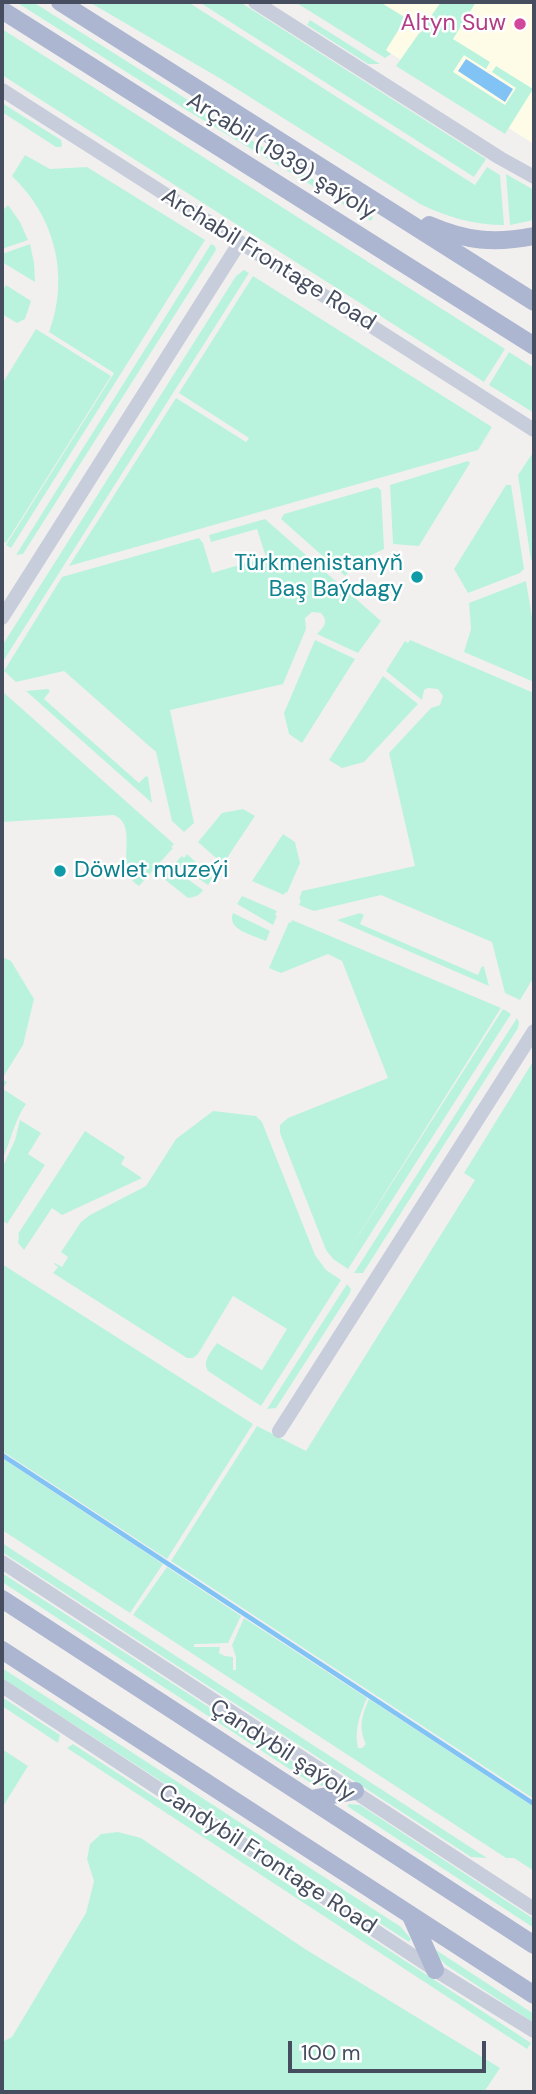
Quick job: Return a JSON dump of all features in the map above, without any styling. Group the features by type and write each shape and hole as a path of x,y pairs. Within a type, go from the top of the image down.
{"main road":[{"name":"Arçabil (1939) şaýoly","path":"60,2 534,302"},
{"name":"Arçabil (1939) şaýoly","path":"2,10 534,346"},
{"path":"388,208 448,233 470,239 507,241 534,236"},
{"name":"Çandybil şaýoly","path":"2,1599 534,1945"},
{"path":"2,1650 534,1995"},
{"path":"310,1799 355,1791"},
{"path":"411,1916 435,1970"}],"street":[{"path":"255,2 534,177"},
{"name":"Archabil Frontage Road","path":"2,90 534,430"},
{"path":"2,618 240,242"},
{"path":"279,1431 534,1031"},
{"path":"2,1562 534,1909"},
{"name":"Candybil Frontage Road","path":"2,1686 435,1970 534,2031"}],"shaded area":[{"path":"309,2 534,2 534,144 409,65"}],"green space":[{"path":"16,2 33,2 373,217 371,221 188,111"},
{"path":"89,2 188,2 475,185 487,167 500,175 504,225 460,219 420,204 221,79"},
{"path":"199,2 240,2 486,159 474,177"},
{"path":"295,2 380,2 406,18 386,50 391,54 385,58"},
{"path":"441,2 476,2 453,39 490,62 486,69 464,55 453,72 505,105 516,88 492,72 496,66 533,89 505,134 396,66"},
{"path":"310,20 380,64 368,64 307,25"},
{"path":"2,29 505,349 484,382 2,75"},
{"path":"2,103 61,140 61,147 56,147 2,112"},
{"path":"25,155 50,169 87,167 205,240 11,548 6,545 114,373 49,332 58,290 58,269 48,229 39,210 12,176"},
{"path":"506,174 534,190 534,220 510,225"},
{"path":"8,205 28,240 2,249 2,211"},
{"path":"30,244 35,282 2,262 2,254"},
{"path":"211,244 216,250 23,554 16,555"},
{"path":"244,270 249,273 2,663 2,646 236,276"},
{"path":"253,276 492,427 478,450 69,566 176,398 246,442 249,438 179,393"},
{"path":"6,285 31,301 25,319 17,323 2,314 2,292"},
{"path":"36,329 111,376 6,543 2,541 2,384"},
{"path":"509,352 534,368 534,413 489,385"},
{"path":"532,454 534,562 531,560 518,475"},
{"path":"468,461 470,463 419,546 393,544 390,485"},
{"path":"506,485 511,485 524,569 520,573 468,593 454,569"},
{"path":"377,487 381,490 384,549 359,561 345,576 281,519 284,514"},
{"path":"265,519 381,621 358,653 317,634 325,619 321,613 312,612 305,618 306,629 283,684 170,710 194,823 184,832 172,821 156,752 64,671 16,682 4,671 62,577 199,538 212,573 266,557 257,529 211,542 209,535"},
{"path":"526,581 534,629 534,682 464,652 471,629 469,603"},
{"path":"315,640 355,659 302,743 289,734 284,713"},
{"path":"410,640 534,693 534,977 520,1000 505,993 492,942 381,895 314,911 299,905 302,891 415,866 389,753 431,708 440,705 443,696 438,689 428,688 424,690 422,700 386,671 405,641 408,643"},
{"path":"383,676 418,704 364,762 342,768 329,760"},
{"path":"2,691 174,844 139,886 131,879 127,869 126,829 122,821 114,815 2,822"},
{"path":"26,691 50,691 44,699 139,783 148,777 152,803"},
{"path":"243,809 255,816 223,864 198,842 222,813"},
{"path":"283,834 295,842 300,863 284,895 252,881"},
{"path":"187,854 213,878 208,885 175,863"},
{"path":"172,868 203,890 197,896 188,898 163,878"},
{"path":"242,896 277,911 273,925 237,904"},
{"path":"233,913 270,931 266,941 237,928 233,924"},
{"path":"360,913 364,915 360,924 478,975 482,966 484,967 489,986 337,920"},
{"path":"292,920 501,1008 346,1255 503,1009 511,1014 348,1269 333,1259 326,1250 280,1133 280,1125 288,1118 388,1078 342,961 328,954 281,973 269,968"},
{"path":"2,957 11,961 34,999 23,1045 2,1079"},
{"path":"517,1018 518,1028 363,1273 354,1273"},
{"path":"534,1060 534,1799 171,1561 257,1426 306,1451 475,1180 464,1173"},
{"path":"2,1079 7,1082 3,1089 26,1104 18,1117 2,1160"},
{"path":"213,1111 256,1116 262,1122 315,1255 326,1270 341,1280 261,1406 208,1371 207,1360 217,1343 262,1370 287,1329 233,1296 198,1354 187,1358 53,1273 58,1267 54,1264 62,1267 68,1257 61,1252 81,1222 146,1186 176,1139"},
{"path":"20,1120 41,1133 28,1154 45,1165 7,1224 2,1220 2,1168 15,1140"},
{"path":"85,1131 125,1157 121,1164 142,1178 62,1215 52,1208 24,1250 18,1243 18,1234"},
{"path":"2,1264 253,1424 167,1559 2,1451"},
{"path":"347,1284 351,1289 350,1293 276,1408 267,1409"},
{"path":"2,1458 163,1564 130,1613 2,1530"},
{"path":"2,1543 487,1858 471,1857 2,1552"},
{"path":"167,1567 241,1616 228,1643 194,1644 194,1647 220,1647 219,1653 233,1657 233,1670 236,1670 232,1645 244,1618 367,1698 358,1722 358,1748 366,1744 362,1722 369,1699 534,1807 534,1871 514,1858 506,1858 133,1615"},
{"path":"2,1573 326,1783 323,1786 311,1783 2,1582"},
{"path":"2,1668 401,1927 411,1939 409,1942 2,1678"},
{"path":"2,1697 60,1735 58,1743 2,1706"},
{"path":"73,1744 531,2043 527,2049 67,1748"},
{"path":"2,1749 28,1766 2,1808"},
{"path":"360,1805 534,1919 534,1928 347,1806"},
{"path":"118,1832 141,1838 305,1949 500,2068 484,2092 2,2092 2,2042 12,2037 86,1913 94,1881 87,1859 90,1844 101,1834"},
{"path":"436,1950 534,2014 534,2023 446,1965"}],"water":[{"path":"466,59 513,89 505,102 458,71"}],"waterway":[{"path":"2,1455 534,1804"}],"place":[{"name":"Altyn Suw","path":"520,24"},
{"name":"Türkmenistanyň Baş Baýdagy","path":"417,577"},
{"name":"Döwlet muzeýi","path":"60,871"}]}
